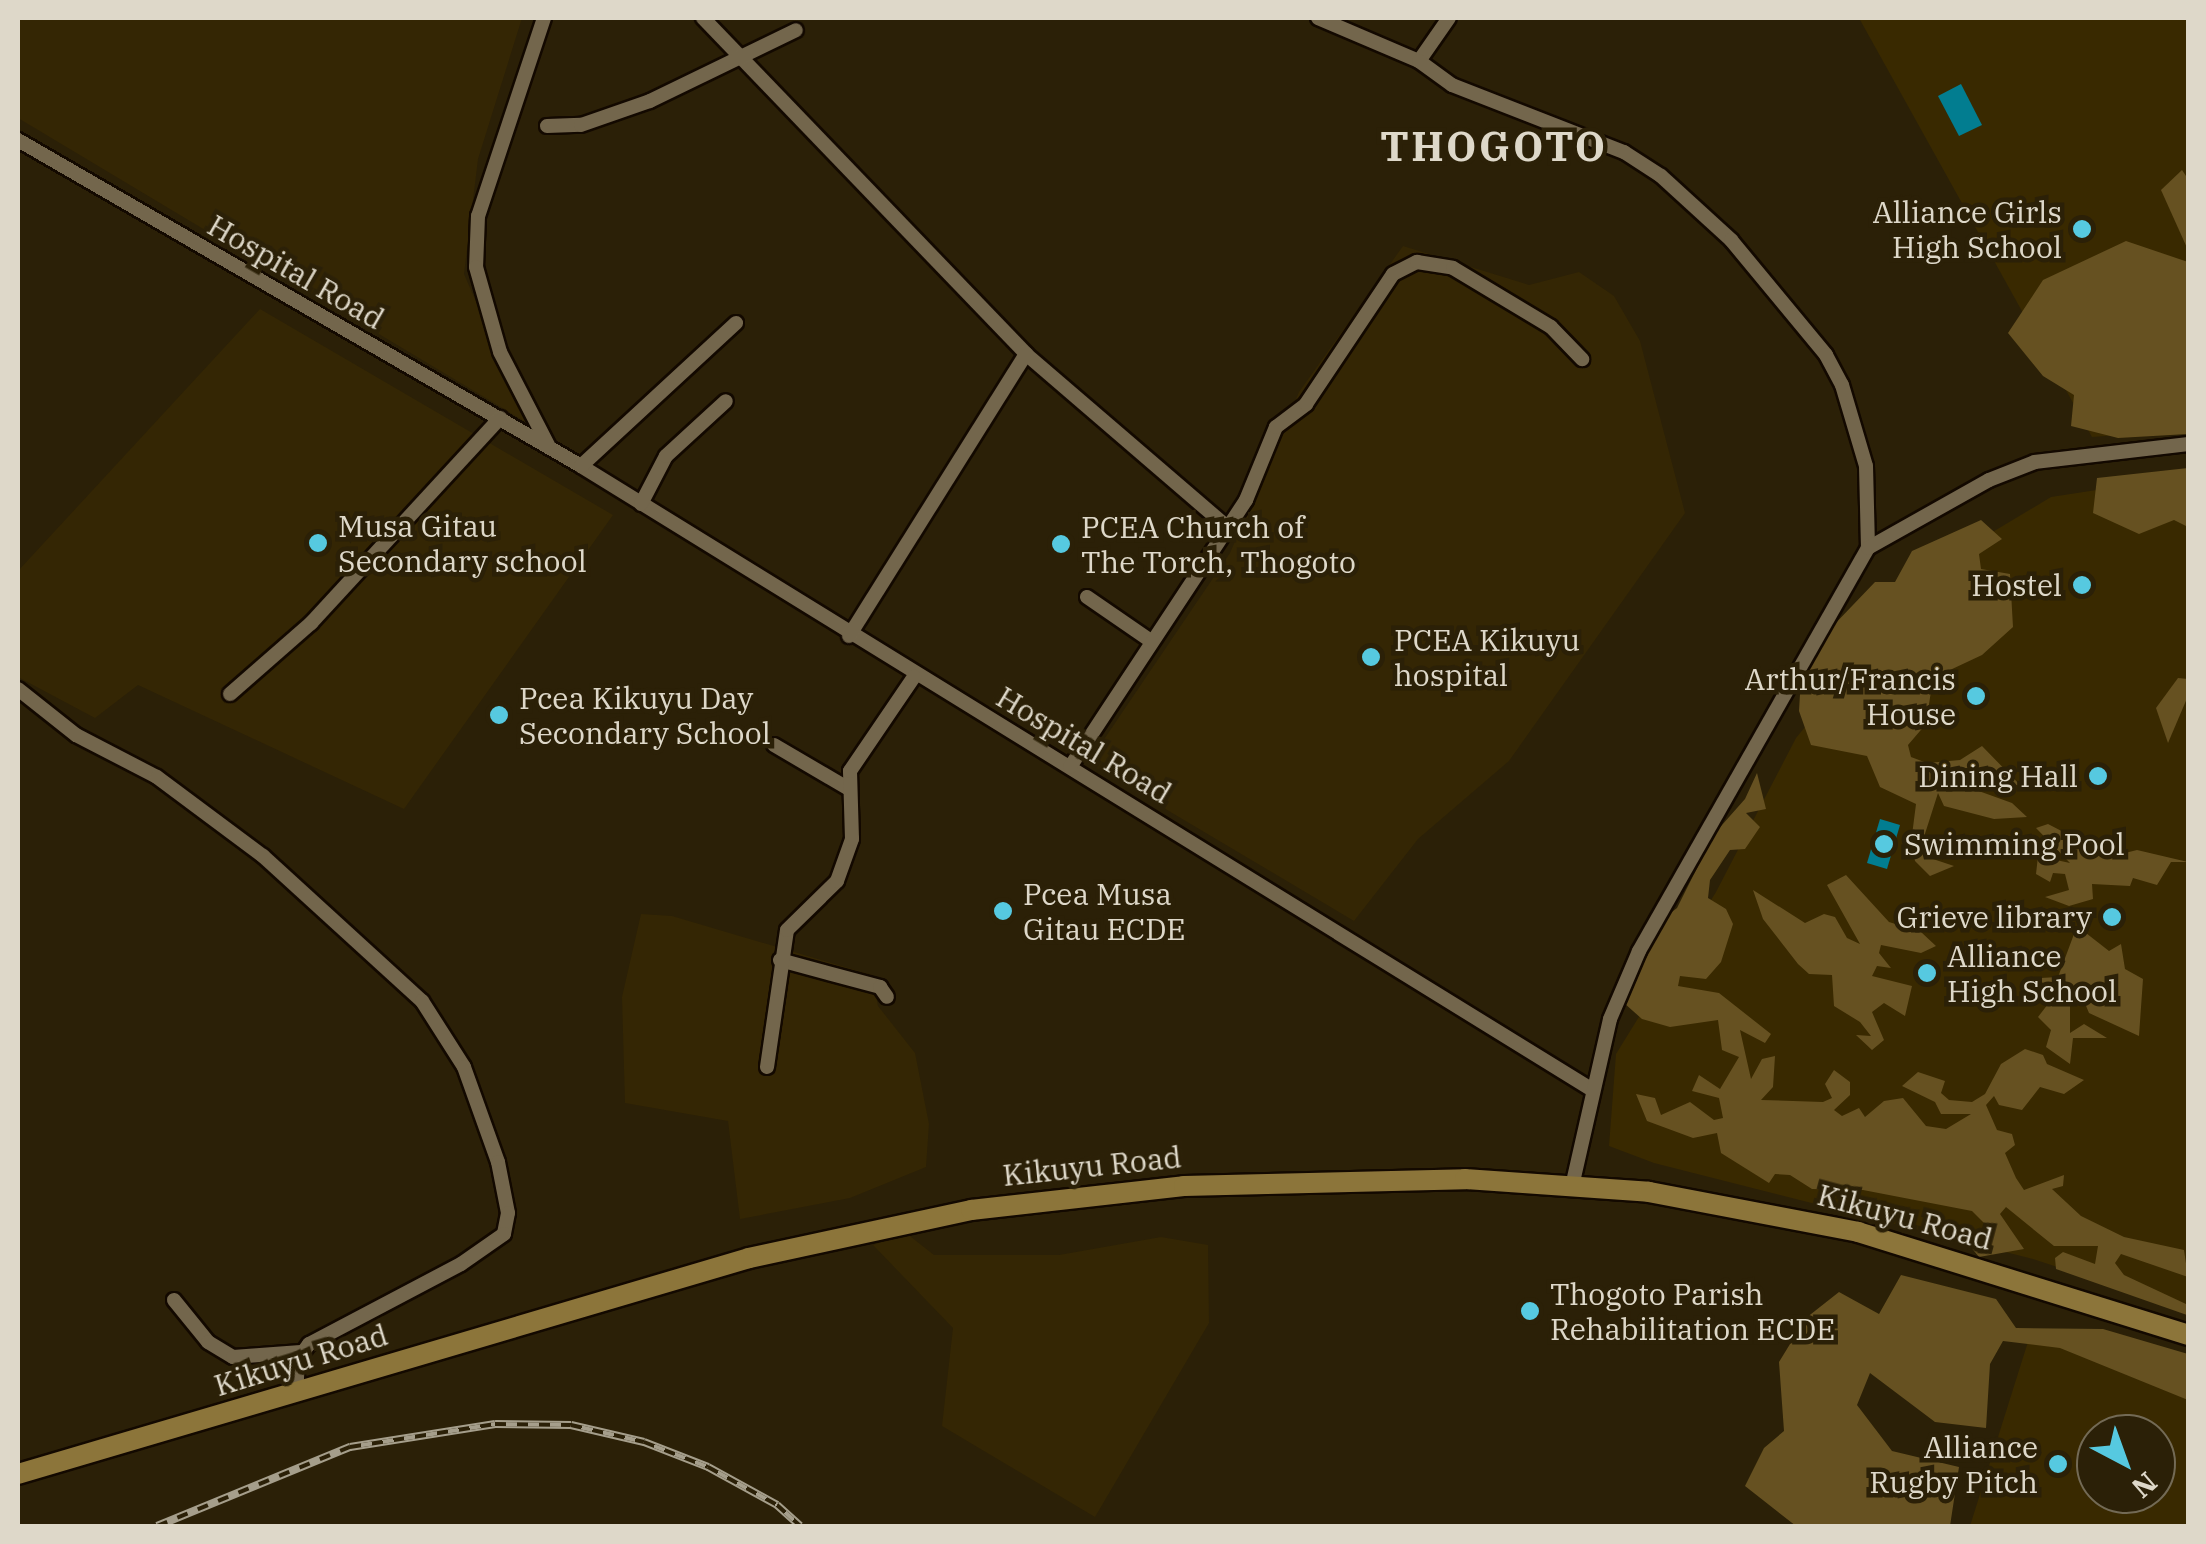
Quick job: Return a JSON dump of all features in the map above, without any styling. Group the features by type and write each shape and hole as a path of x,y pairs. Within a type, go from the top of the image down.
{"main road":[{"name":"Kikuyu Road","path":"18,1474 749,1258 970,1210 1210,1184 1364,1178 1573,1182 1858,1232 2188,1335"}],"street":[{"path":"544,18 478,216 476,267 500,352 550,447"},
{"path":"702,18 1026,354 1228,528"},
{"path":"1318,18 1418,61 1452,84 1624,152 1661,176 1731,240 1826,355 1842,385 1866,466 1868,548"},
{"path":"1418,61 1449,18"},
{"path":"547,126 580,126 650,102 796,30"},
{"name":"Hospital Road","path":"18,140 287,301 582,466 849,636 1070,767 1592,1089"},
{"path":"1070,767 1228,528 1276,427 1306,404 1360,316 1404,266 1452,268 1551,327 1582,359"},
{"path":"582,466 736,323"},
{"path":"849,636 1026,354"},
{"path":"641,504 666,456 726,401"},
{"path":"230,694 312,623 500,418"},
{"path":"1573,1182 1610,1019 1674,880 1868,548 1989,480 2035,462 2188,444"},
{"path":"1087,596 1151,641"},
{"path":"768,1067 780,960 794,921 837,880 852,839 849,789 858,755 914,676"},
{"path":"18,689 76,734 157,778 263,856 422,1002 459,1056 498,1162 508,1213 504,1234 301,1352 233,1356 208,1342 174,1300"},
{"path":"774,745 849,789"},
{"path":"780,960 880,987 888,998"},
{"path":"296,1394 301,1352"}],"shaded area":[{"path":"18,18 522,18 478,159 464,274 529,424 18,118"},
{"name":"Alliance Girls High School","path":"1859,18 2188,18 2188,430 2092,437"},
{"path":"2182,170 2188,179 2188,250 2161,190"},
{"path":"2126,241 2188,262 2188,434 2118,438 2071,426 2074,395 2043,376 2008,333 2043,280"},
{"name":"PCEA Kikuyu hospital","path":"1403,246 1529,285 1579,272 1614,296 1640,341 1685,513 1509,761 1418,839 1354,921 1088,763 1230,553 1299,392"},
{"name":"Musa Gitau Secondary school","path":"260,309 613,515 404,809 138,685 95,718 18,677 18,571"},
{"path":"2188,468 2188,527 2174,520 2139,534 2093,513 2097,478"},
{"name":"Alliance High School","path":"2188,476 2188,1310 2033,1259 1654,1163 1609,1146 1616,1054 1716,892 1796,738 1891,622 1966,548 2051,497"},
{"path":"1981,520 2002,539 1979,554 1981,569 2010,574 2013,627 1982,655 1933,678 1926,724 1908,745 1911,757 1927,763 1960,760 1982,746 2022,787 1969,767 1951,781 2012,803 2027,817 1994,819 1944,806 1938,793 1923,840 1927,857 1954,866 1930,876 1915,861 1911,843 1916,804 1880,787 1867,756 1811,745 1799,711 1801,677 1829,630 1875,582 1895,582 1912,551"},
{"path":"2178,678 2188,679 2188,696 2168,743 2156,708"},
{"path":"1757,773 1766,809 1746,813 1760,827 1745,849 1730,850 1710,880 1708,898 1726,909 1733,924 1721,962 1706,979 1680,976 1678,986 1719,993 1771,1034 1765,1043 1740,1030 1751,1079 1762,1059 1775,1056 1773,1087 1761,1100 1823,1102 1832,1098 1825,1084 1834,1070 1850,1082 1850,1095 1834,1110 1842,1116 1859,1108 1865,1117 1884,1101 1903,1098 1926,1126 1946,1129 1971,1114 1941,1114 1935,1102 1902,1086 1918,1072 1945,1081 1941,1093 1949,1100 1972,1102 1985,1094 2001,1064 2025,1049 2043,1055 2047,1064 2084,1080 2064,1094 2040,1087 2022,1110 1999,1105 1994,1096 1986,1105 1997,1130 2012,1134 2015,1145 2005,1153 2016,1178 2024,1190 2064,1175 2063,1186 2052,1189 2081,1216 2124,1237 2184,1250 2188,1277 2121,1254 2115,1263 2124,1275 2186,1304 2187,1315 2056,1269 2055,1258 2063,1252 2095,1264 2098,1246 2054,1246 2006,1207 2000,1214 2024,1249 1979,1257 1961,1235 1991,1244 1992,1231 1972,1211 1863,1190 1812,1189 1790,1175 1775,1174 1769,1183 1721,1153 1717,1133 1693,1138 1647,1121 1636,1094 1655,1098 1661,1115 1690,1102 1714,1120 1723,1118 1719,1098 1692,1091 1699,1075 1720,1089 1739,1057 1722,1050 1718,1020 1670,1027 1642,1019 1624,1003 1664,918 1677,908 1714,834 1745,799"},
{"path":"2048,824 2075,838 2115,843 2121,854 2137,850 2188,862 2171,862 2157,885 2133,878 2130,886 2092,884 2093,899 2069,906 2045,897 2069,890 2065,874 2053,873 2050,882 2036,874 2038,856 2070,863 2036,828"},
{"path":"1846,875 1889,922 1921,932 1936,946 1921,953 1881,945 1879,953 1891,968 1877,966 1872,976 1912,986 1905,1016 1884,1003 1872,1012 1884,1040 1872,1050 1856,1035 1871,1036 1860,1022 1834,1006 1832,975 1809,974 1798,964 1763,919 1753,890 1805,923 1824,914 1835,917 1847,938 1860,944 1827,885"},
{"path":"641,914 672,916 872,975 878,1006 915,1053 929,1124 926,1167 850,1198 740,1219 728,1121 625,1103 622,997"},
{"path":"2077,926 2109,951 2121,944 2125,969 2143,979 2139,1036 2089,1013 2084,1001 2070,995 2070,1033 2084,1024 2107,1038 2073,1038 2070,1064 2046,1047 2051,1030 2038,1017 2048,1004 2063,1004 2041,981 2022,979 2058,977"},
{"path":"906,1233 934,1255 1059,1255 1161,1237 1208,1245 1209,1323 1095,1517 942,1426 953,1328 873,1245"},
{"path":"1901,1275 1996,1299 2016,1328 2103,1329 2188,1354 2188,1400 2060,1348 2003,1341 1990,1364 1986,1428 1935,1422 1870,1373 1857,1405 1892,1451 1959,1467 1950,1526 1796,1526 1745,1486 1764,1448 1784,1431 1779,1362 1806,1318 1839,1292 1879,1314"},
{"path":"2032,1329 2188,1380 2188,1526 1970,1526"}],"water":[{"path":"1961,84 1982,125 1959,136 1938,96"},
{"name":"Swimming Pool","path":"1880,819 1900,825 1887,869 1867,863"}],"railway":[{"path":"157,1526 350,1447 495,1424 571,1425 644,1442 708,1467 777,1505 800,1526"}],"place":[{"name":"Alliance Girls High School","path":"2082,229"},
{"name":"Musa Gitau Secondary school","path":"318,543"},
{"name":"PCEA Church of The Torch, Thogoto","path":"1061,544"},
{"name":"Hostel","path":"2082,585"},
{"name":"PCEA Kikuyu hospital","path":"1371,657"},
{"name":"Arthur/Francis House","path":"1976,696"},
{"name":"Pcea Kikuyu Day Secondary School","path":"499,715"},
{"name":"Dining Hall","path":"2098,776"},
{"name":"Swimming Pool","path":"1884,844"},
{"name":"Pcea Musa Gitau ECDE","path":"1003,911"},
{"name":"Grieve library","path":"2112,917"},
{"name":"Alliance High School","path":"1927,973"},
{"name":"Thogoto Parish Rehabilitation ECDE","path":"1530,1311"},
{"name":"Alliance Rugby Pitch","path":"2058,1464"}],"district":[{"name":"THOGOTO","path":"1494,146"}]}
